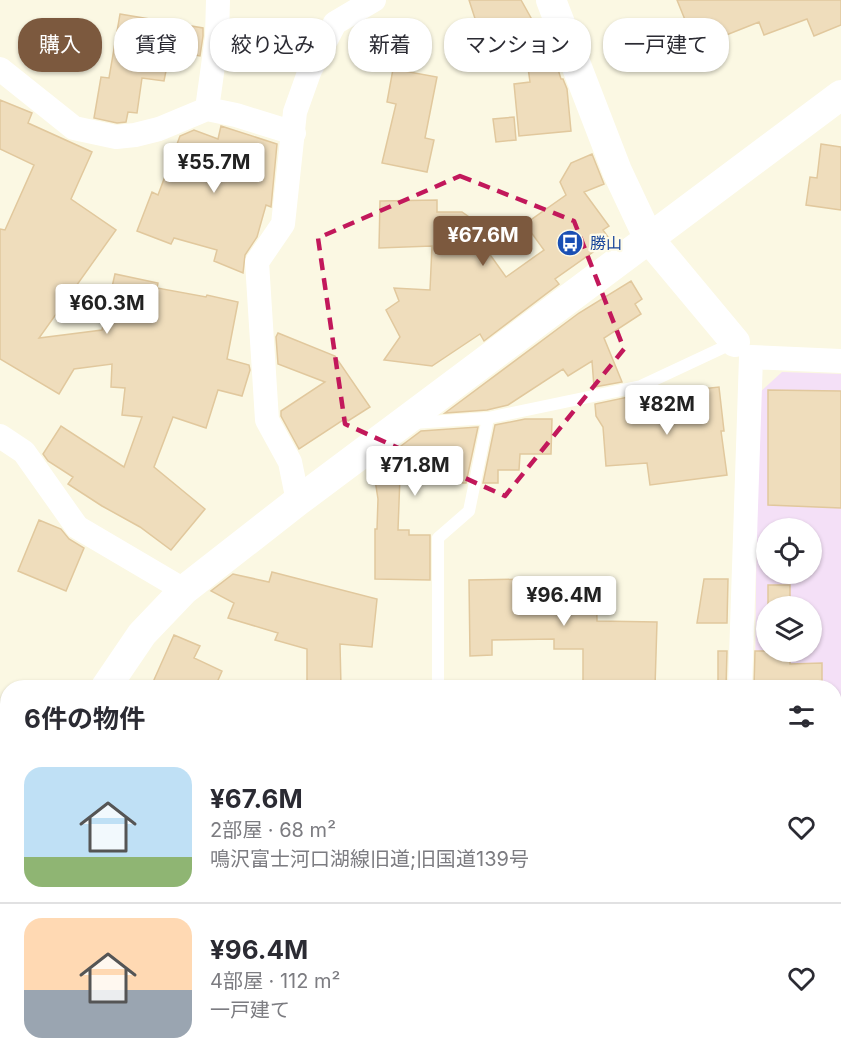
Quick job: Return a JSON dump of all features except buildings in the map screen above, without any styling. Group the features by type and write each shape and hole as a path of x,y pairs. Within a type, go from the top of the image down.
{"street":[{"path":"207,109 217,38 218,0"},
{"path":"298,501 290,462 267,420 257,262 283,224 296,112 310,70 335,23 374,0"},
{"path":"551,0 617,171 649,239 743,349 740,680"},
{"path":"0,69 74,128 116,137 135,135 159,129 207,109 236,115 294,133"},
{"path":"111,680 142,634 184,590 298,501 841,94"},
{"path":"743,349 841,361"},
{"path":"0,436 24,452 77,527 184,590"}],"lane":[{"path":"406,420 411,423 488,418 641,386 743,349"},
{"path":"438,680 438,538 469,511 488,418"}],"highlighted area":[{"path":"460,176 574,221 624,349 505,496 345,424 318,238"}],"shaded area":[{"path":"782,372 841,374 841,680 755,680 756,584 822,584 822,518 757,518 758,394"}],"place":[{"name":"勝山","path":"570,243"}]}
